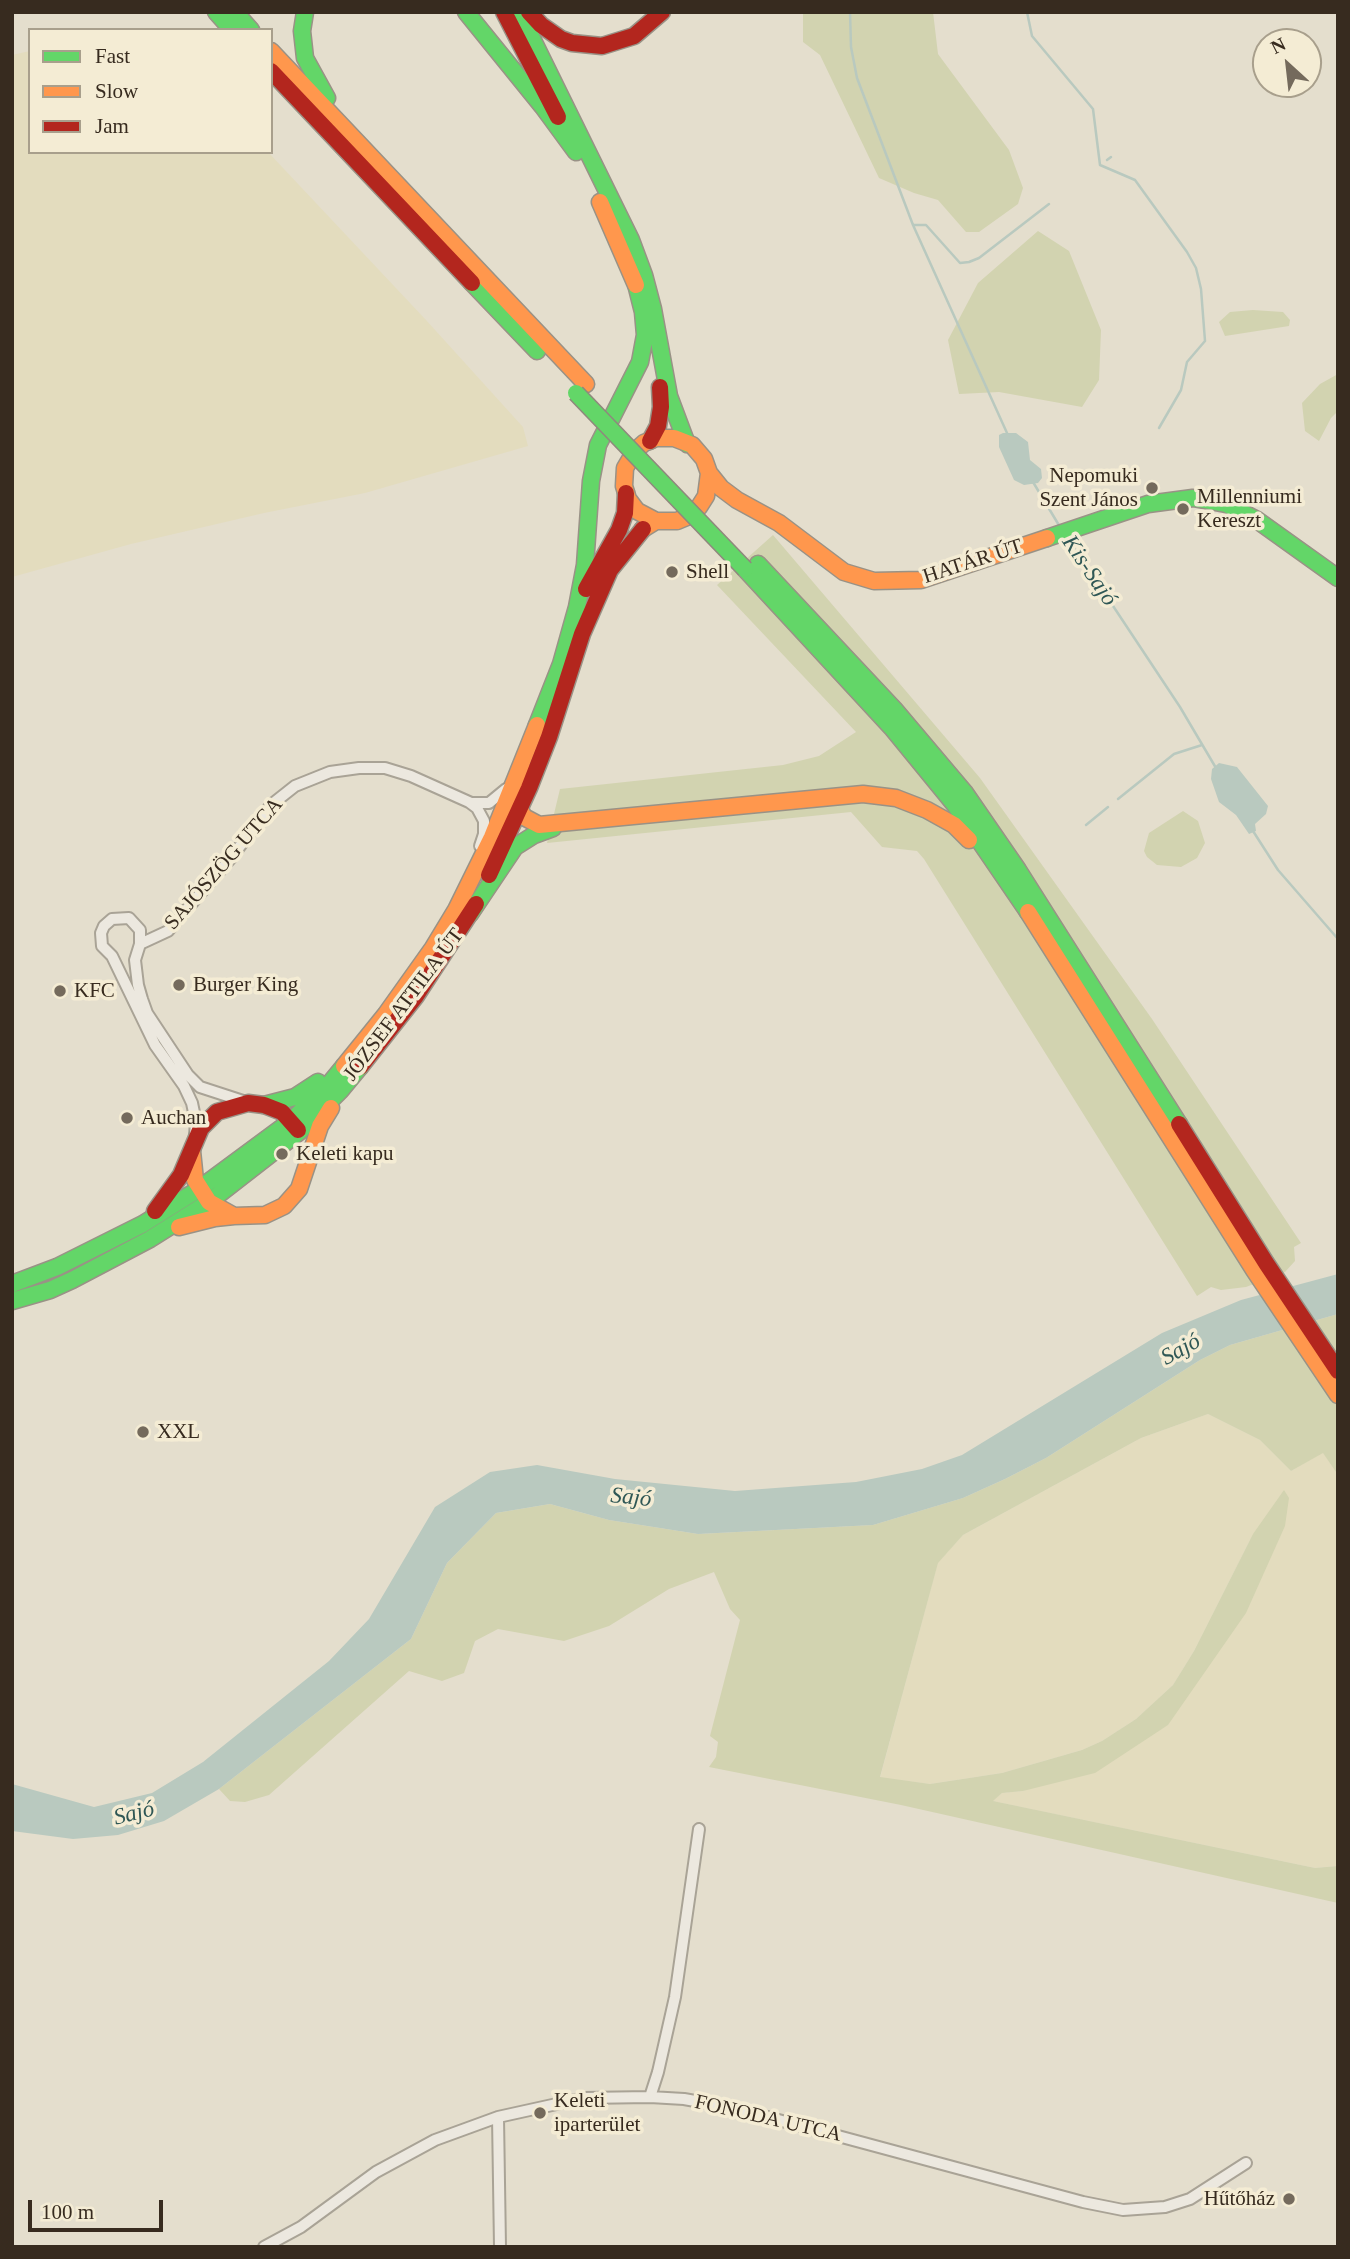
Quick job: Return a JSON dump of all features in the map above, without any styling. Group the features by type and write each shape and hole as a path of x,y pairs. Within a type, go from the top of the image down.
{"main road":[{"path":"216,12 230,28"},
{"path":"235,12 249,28"},
{"path":"305,12 303,46 310,69 352,136"},
{"path":"466,12 576,152"},
{"path":"504,12 591,181 649,321 661,397 658,426 650,441"},
{"path":"519,12 613,202 640,263 653,309 669,396 687,443"},
{"path":"529,12 541,25 561,39 602,46 635,36 662,12"},
{"path":"273,53 352,136 581,389"},
{"path":"273,73 750,565 894,709 932,752 965,793 1018,870 1338,1395"},
{"path":"577,607 585,565 591,481 598,445 640,362 645,335 637,288"},
{"path":"577,607 619,530 625,513 624,474 628,462 639,447 668,437 680,439 701,454 709,473 706,496 694,511"},
{"name":"HATÁR ÚT","path":"709,473 721,488 737,500 779,523 820,556 853,576 866,580 921,580 1128,510 1159,502 1193,498 1226,504 1257,520 1338,578"},
{"path":"626,492 637,511 656,521 677,521 720,499 737,500"},
{"name":"JÓZSEF ATTILA ÚT","path":"12,1301 50,1290 150,1239 209,1202 341,1090 416,996 520,810 549,737 582,634 600,589 618,557 639,531 656,521"},
{"path":"750,565 925,766 955,805 1260,1266 1338,1371"},
{"name":"JÓZSEF ATTILA ÚT","path":"12,1284 57,1267 143,1224 295,1127 463,912 561,664 577,607"},
{"path":"522,767 516,796 524,817 533,824 564,824 845,794 896,798 928,810 954,825 1016,894"},
{"path":"463,912 515,847 534,835 564,824"},
{"path":"143,1224 163,1202 181,1175 201,1128 217,1112 235,1105 281,1102 311,1089 362,1043"},
{"path":"150,1239 185,1224 234,1216 254,1217 275,1212 284,1206 299,1189 320,1126 341,1090"},
{"path":"256,1104 282,1112 295,1127 305,1148 306,1167"},
{"path":"193,1146 192,1168 199,1189 209,1202 234,1216"}],"street":[{"path":"469,802 489,803 502,793 531,729 540,720"},
{"name":"SAJÓSZÖG UTCA","path":"139,948 168,931 231,858 271,805 295,786 313,778 350,768 385,768 411,776 469,802"},
{"path":"463,912 457,897 484,834 482,815 477,807 469,802"},
{"path":"193,1146 196,1122 192,1103 184,1086 155,1045 112,956 100,941 107,922 125,917 132,920 139,930 139,948 135,960 138,985 147,1013 188,1075 200,1087 256,1104"},
{"path":"139,930 151,932 178,919"},
{"path":"112,956 126,957 139,948"},
{"path":"650,2097 674,1997 699,1829"},
{"name":"FONODA UTCA","path":"264,2247 301,2227 376,2172 414,2150 466,2127 498,2117 584,2098 684,2099 734,2108 1083,2202 1123,2210 1165,2207 1189,2200 1247,2163"},
{"path":"498,2117 500,2247"}],"shaded area":[{"path":"28,51 28,154 270,154 523,427 528,446 365,493 131,544 12,577 12,55"},
{"path":"1208,1414 1260,1440 1291,1471 1323,1452 1338,1475 1338,1866 1315,1868 992,1801 1002,1793 1023,1791 1168,1725 1253,1534 1194,1651 1173,1685 1136,1719 1102,1741 1082,1750 1002,1773 930,1784 880,1778 938,1562 963,1535 1141,1438"}],"green space":[{"path":"803,12 933,12 938,54 1009,150 1023,188 1018,204 979,232 966,232 938,200 879,178 820,55 803,42"},
{"path":"1038,231 1069,251 1101,330 1099,380 1082,407 999,392 959,394 948,340 978,283"},
{"path":"1230,312 1283,312 1290,320 1289,326 1225,336 1219,322"},
{"path":"1338,374 1338,411 1331,418 1319,441 1305,431 1302,403 1320,384"},
{"path":"773,535 980,778 1152,1019 1301,1243 1294,1247 1295,1261 1285,1272 1246,1287 1221,1290 1211,1287 1197,1296 924,859 917,851 882,847 851,812 547,843 560,789 783,765 819,756 856,732 717,585"},
{"path":"1183,811 1198,821 1205,843 1197,858 1181,867 1157,865 1144,851 1149,833"},
{"path":"1338,1314 1338,1475 1323,1453 1291,1471 1260,1440 1208,1414 1141,1438 963,1535 938,1563 880,1777 930,1784 1002,1773 1082,1750 1102,1741 1136,1719 1173,1685 1194,1651 1253,1534 1284,1490 1289,1498 1285,1526 1246,1613 1168,1725 1095,1773 1023,1791 1002,1793 993,1801 1315,1868 1338,1866 1338,1903 901,1805 709,1767 716,1757 718,1742 710,1736 740,1620 730,1609 714,1572 669,1589 609,1626 564,1641 498,1629 475,1641 464,1673 442,1681 409,1671 269,1795 245,1802 230,1801 219,1789 411,1639 447,1563 496,1513 550,1504 609,1520 698,1534 873,1525 963,1498 1005,1479 1046,1458 1200,1360 1230,1345"}],"water":[{"path":"1016,433 1028,442 1030,460 1041,469 1042,478 1038,483 1024,485 1014,480 999,447 999,435"},
{"path":"1219,763 1237,767 1268,806 1266,814 1255,824 1256,831 1249,834 1236,815 1219,802 1211,779 1212,769"},
{"name":"Sajó","path":"1338,1274 1338,1314 1230,1345 1200,1360 1046,1458 1005,1479 963,1498 873,1525 698,1534 609,1520 550,1504 496,1513 447,1563 411,1639 219,1789 164,1821 118,1835 73,1839 12,1831 12,1784 94,1807 152,1793 203,1762 329,1661 369,1619 435,1507 490,1472 537,1465 615,1479 735,1491 856,1482 922,1469 962,1455 1162,1333 1241,1300"}],"waterway":[{"name":"Kis-Sajó","path":"850,12 851,47 857,78 913,225 1007,433"},
{"path":"1027,12 1032,36 1093,109 1100,165"},
{"path":"1107,160 1111,157"},
{"path":"1100,165 1135,180 1187,252 1196,268 1201,289 1205,341 1187,362 1181,390 1159,428"},
{"path":"914,225 926,225 960,263 969,262 979,258 1049,204"},
{"name":"Kis-Sajó","path":"1033,482 1060,527"},
{"name":"Kis-Sajó","path":"1068,538 1180,707 1216,768"},
{"path":"1118,799 1174,754 1202,745"},
{"path":"1086,825 1108,807"},
{"name":"Kis-Sajó","path":"1253,831 1278,870 1338,939"}],"traffic: fast":[{"path":"216,12 230,28"},
{"path":"235,12 249,28"},
{"path":"305,12 302,31 305,58 327,98"},
{"path":"466,12 576,152"},
{"path":"519,12 631,240 653,309 669,396 687,444"},
{"path":"472,283 537,351"},
{"path":"537,725 561,664 577,607 585,565 591,481 598,445 640,362 645,335 637,288"},
{"path":"576,393 745,569"},
{"path":"1047,538 1148,504 1193,498 1226,504 1257,520 1338,578"},
{"path":"758,564 894,709 965,793 1018,870 1179,1124"},
{"path":"745,569 892,728 955,805 1028,912"},
{"path":"470,914 515,847 534,835 553,828"},
{"path":"12,1284 57,1267 143,1224 199,1189 291,1121 344,1066"},
{"path":"12,1301 50,1290 72,1280 150,1239 209,1202 299,1132 360,1067"},
{"path":"264,1105 295,1097 318,1082"}],"traffic: slow":[{"path":"273,53 586,384"},
{"path":"600,202 636,285"},
{"path":"643,529 656,521 677,521 689,516 706,496 709,473 704,459 692,445 674,438 656,438 644,443 635,451 625,468 624,486 628,499 637,511 656,521"},
{"path":"709,473 721,488 737,500 779,523 844,572 874,581 921,580 1047,538"},
{"path":"344,1066 386,1014 433,948 456,910 492,837 537,725"},
{"path":"522,767 517,804 524,817 539,825 863,794 896,798 927,810 954,825 969,840"},
{"path":"1028,912 1254,1270 1338,1395"},
{"path":"192,1151 195,1180 209,1202 234,1216 265,1215 284,1206 299,1189 320,1126 331,1108"},
{"path":"179,1227 234,1216"}],"traffic: jam":[{"path":"504,12 558,117"},
{"path":"529,12 541,25 561,39 602,46 634,36 662,12"},
{"path":"273,73 472,283"},
{"path":"650,441 658,426 660,387"},
{"path":"586,589 619,530 625,513 626,493"},
{"path":"489,875 529,788 549,737 582,634 610,570 643,529"},
{"path":"360,1067 416,996 476,904"},
{"path":"155,1211 181,1175 201,1128 217,1112 248,1103 264,1105 282,1112 298,1130"},
{"path":"1179,1124 1338,1371"}],"place":[{"name":"Nepomuki Szent János","path":"1152,488"},
{"name":"Millenniumi Kereszt","path":"1183,509"},
{"name":"Shell","path":"672,572"},
{"name":"Burger King","path":"179,985"},
{"name":"KFC","path":"60,991"},
{"name":"Auchan","path":"127,1118"},
{"name":"Keleti kapu","path":"282,1154"},
{"name":"XXL","path":"143,1432"},
{"name":"Keleti iparterület","path":"540,2113"},
{"name":"Hűtőház","path":"1289,2199"}]}
